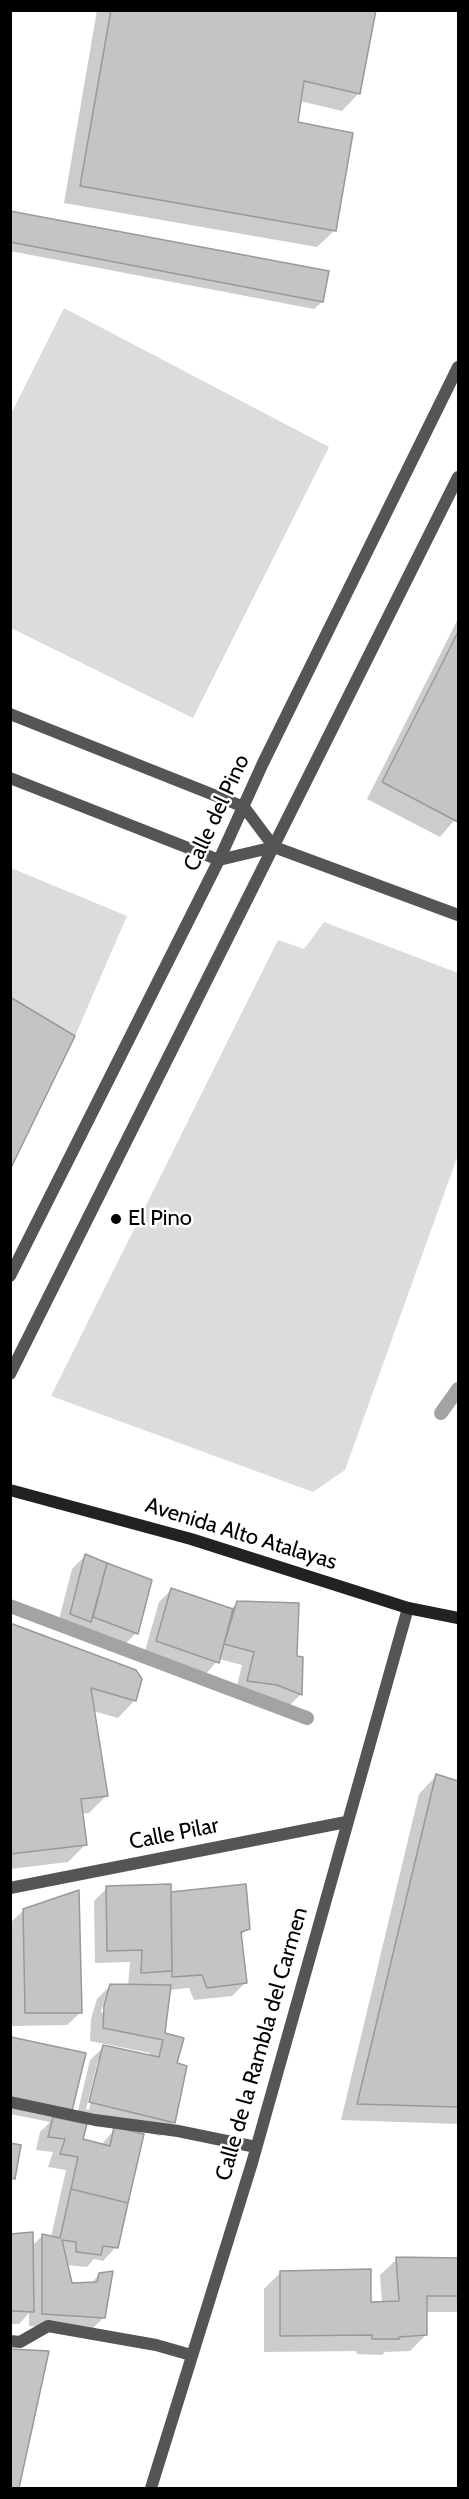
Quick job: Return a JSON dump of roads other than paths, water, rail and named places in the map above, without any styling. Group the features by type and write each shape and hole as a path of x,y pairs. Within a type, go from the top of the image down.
{"main road":[{"name":"Avenida Alto Atalayas","path":"10,1490 191,1539 408,1608 459,1618"}],"street":[{"name":"Calle del Pino","path":"10,1276 219,860 459,367"},
{"path":"10,1374 459,477"},
{"path":"10,714 244,807 274,847 459,915"},
{"path":"10,778 219,860 274,847"},
{"name":"Calle de la Rambla del Carmen","path":"151,2488 256,2147 408,1608"},
{"name":"Calle Pilar","path":"10,1888 346,1822"},
{"path":"10,2102 95,2120 178,2131 256,2147"},
{"path":"10,2341 20,2342 48,2326 156,2345 191,2355"}],"waterway":[{"path":"441,1413 458,1389"},
{"path":"10,1606 307,1718"}],"place":[{"name":"El Pino","path":"116,1219"}]}
